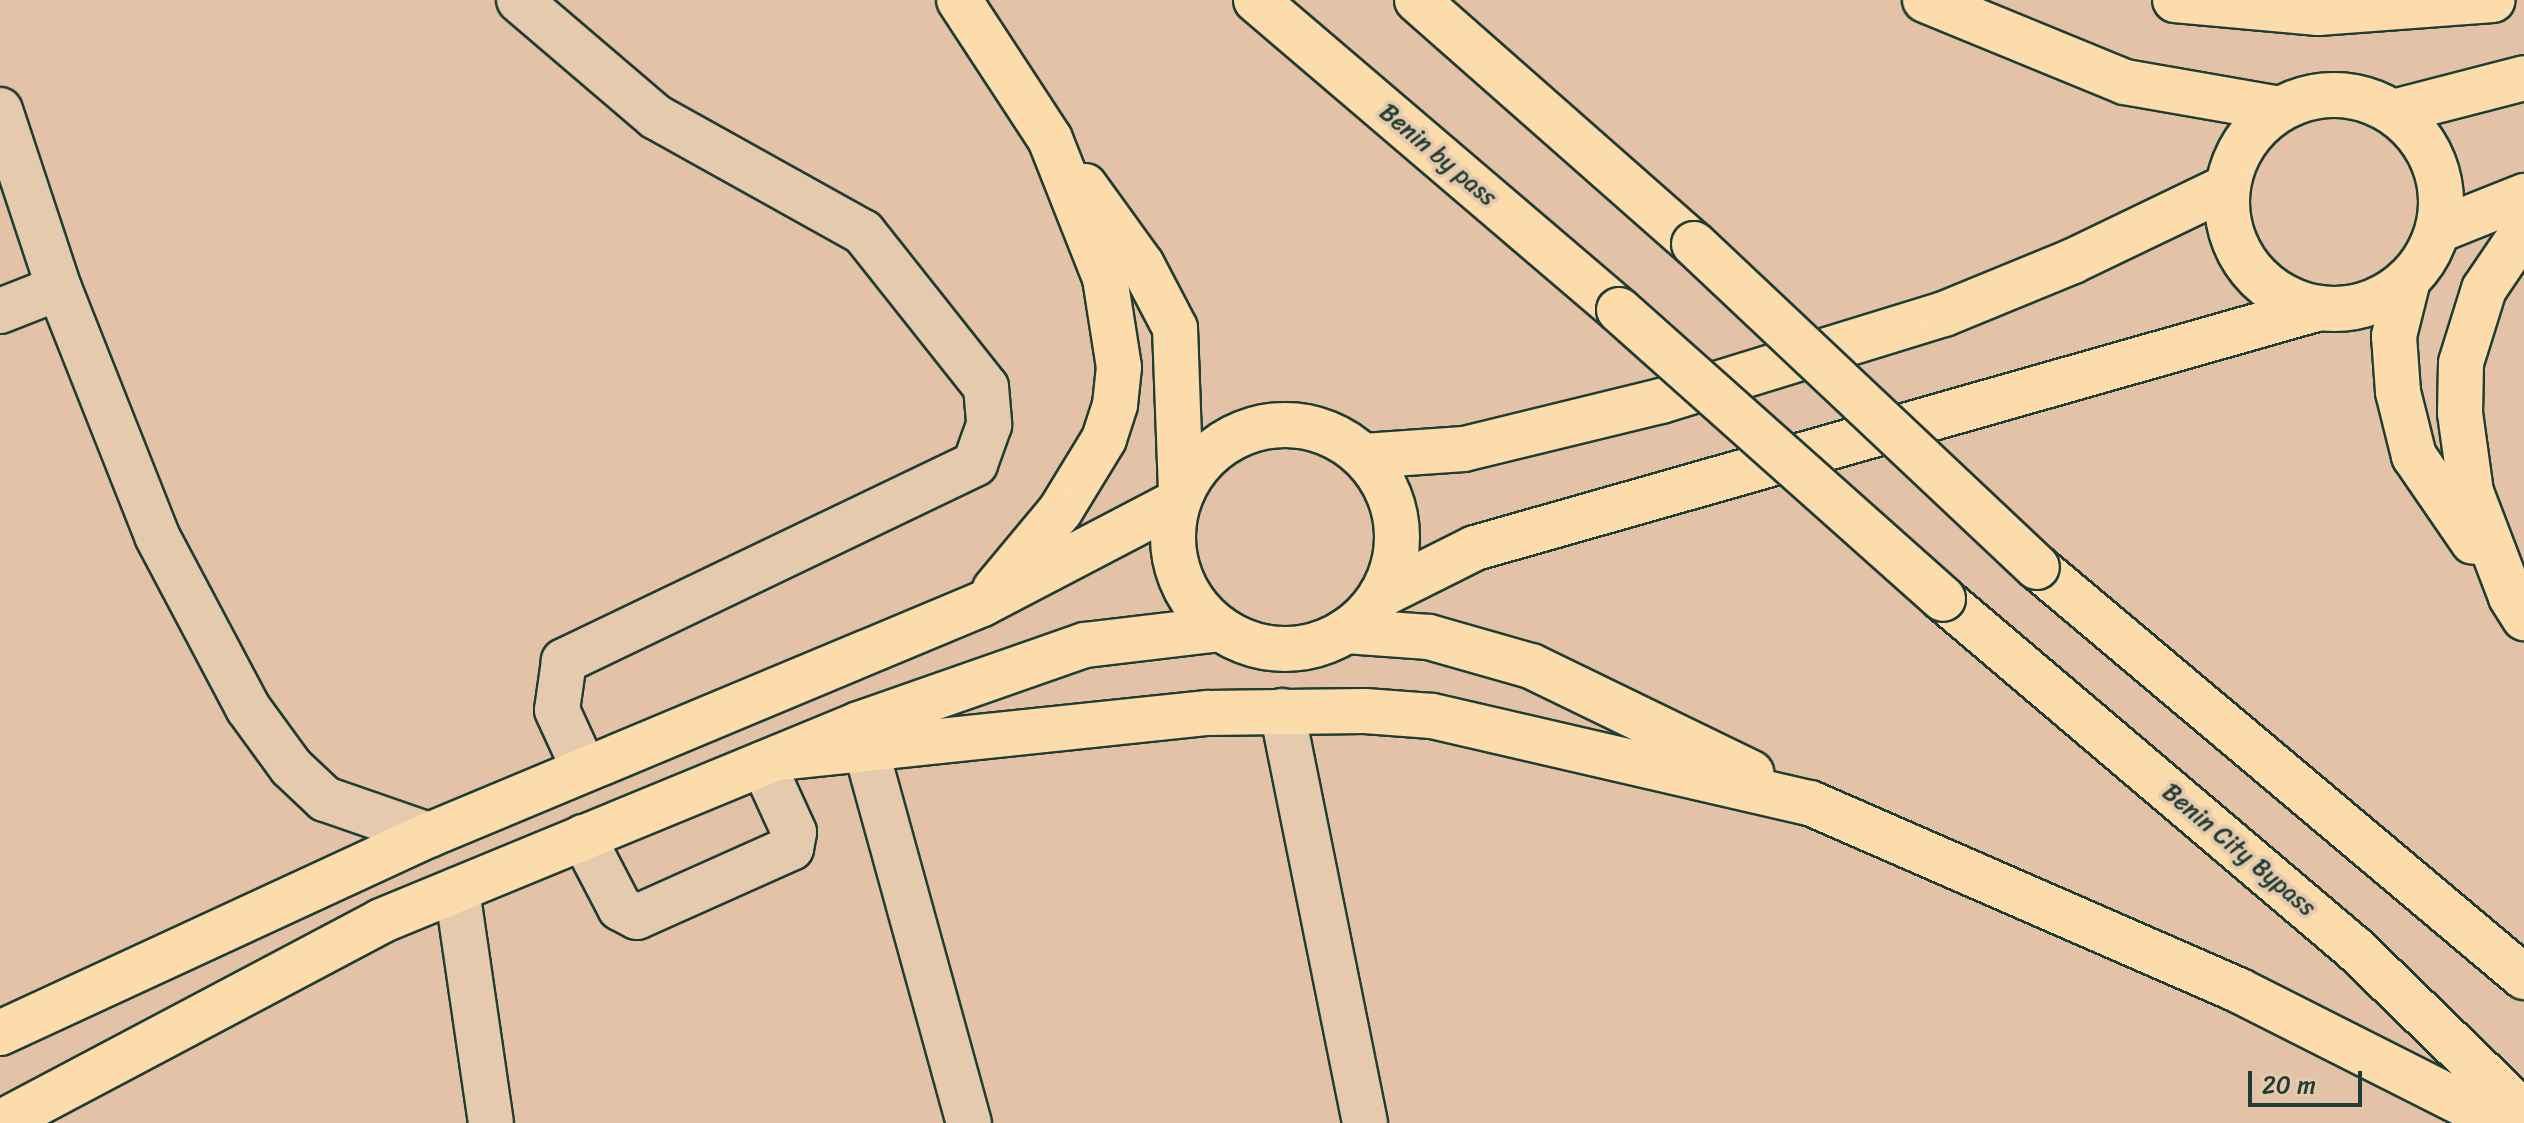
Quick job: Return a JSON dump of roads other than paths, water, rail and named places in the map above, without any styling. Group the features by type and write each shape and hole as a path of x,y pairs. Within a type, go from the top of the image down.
{"highway":[{"path":"959,0 1050,139 1142,265 1175,328 1179,496 1171,537 1177,573 1194,604 1220,629 1269,649 1296,649 1346,631 1429,637 1531,666 1810,803 2240,991 2501,1123"},
{"name":"Benin by pass","path":"1256,0 1619,310 1943,599"},
{"path":"1417,0 1694,244 2037,567 2524,977"},
{"path":"1925,0 2125,82 2280,109"},
{"path":"2175,0 2219,8 2493,0"},
{"path":"2393,112 2524,78"},
{"path":"2320,308 2274,291 2256,276 2231,235 2227,187 2244,142 2280,109 2326,94 2349,95 2393,112 2411,126 2435,164 2442,208 2439,230 2408,280 2394,336 2398,392 2414,456 2517,608"},
{"path":"982,604 1060,511 1104,439 1115,405 1119,367 1105,278 1050,139"},
{"path":"1364,456 1464,449 1646,405 1944,314 2073,261 2227,187"},
{"path":"2439,230 2524,196"},
{"path":"2517,608 2471,492 2460,413 2461,363 2484,289 2524,230"},
{"path":"1346,631 1381,595 1475,548 2320,308 2367,304 2408,280"},
{"path":"0,1033 429,835 982,604 1179,496 1198,464 1221,443 1249,430 1279,424 1325,432 1364,456 1394,508 1398,538 1381,595"},
{"name":"Benin City Bypass","path":"1943,599 2355,949 2524,1113"},
{"path":"0,1123 381,921 583,837 771,761 861,736 1085,645 1220,629"},
{"path":"861,736 1208,713 1282,711 1432,716 1810,803"}],"street":[{"path":"519,0 656,117 863,232 986,387 989,425 975,464 564,661 557,710 584,769"},
{"path":"0,110 59,288 157,536 248,708 291,767 325,799 429,835"},
{"path":"0,311 59,288"},
{"path":"1282,711 1365,1123"},
{"path":"861,736 969,1123"},
{"path":"583,837 620,908 637,917 791,848 794,832 771,761"},
{"path":"457,890 491,1123"}]}
